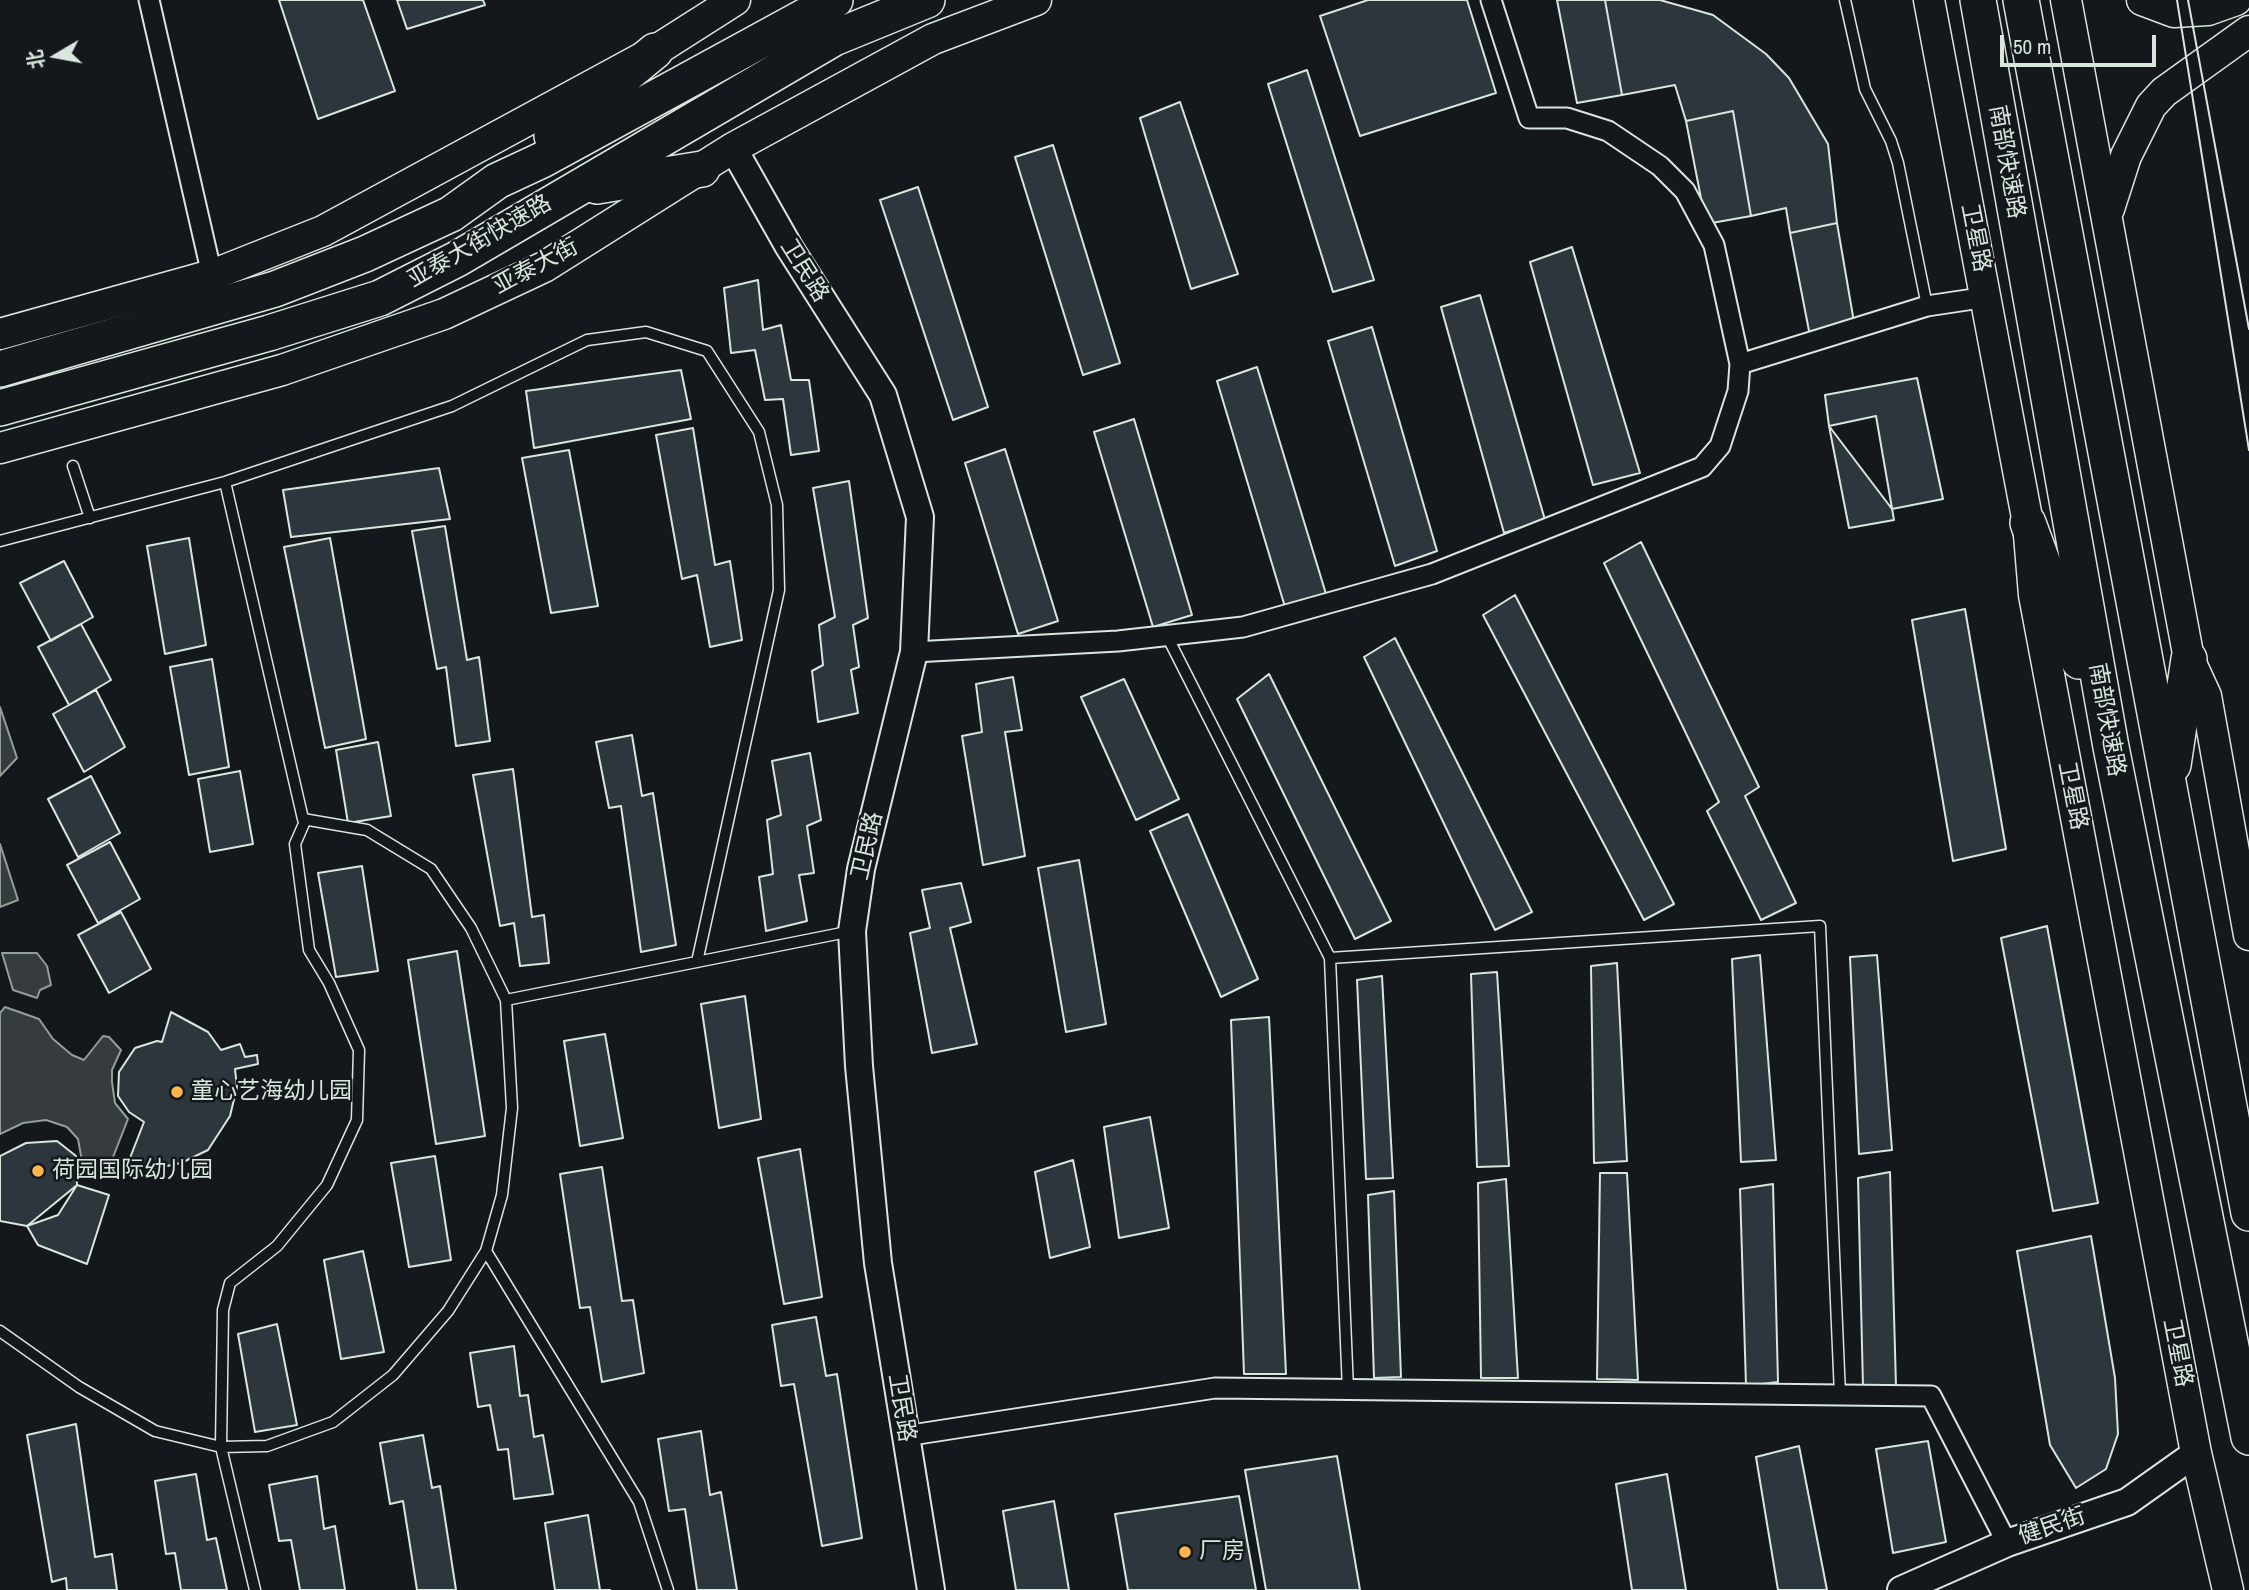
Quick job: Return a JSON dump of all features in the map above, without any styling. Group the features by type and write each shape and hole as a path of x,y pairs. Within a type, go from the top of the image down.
{"highway":[{"name":"亚泰大街快速路","path":"0,369 275,289 365,254 452,214 496,181 542,160 835,0"},
{"name":"亚泰大街快速路","path":"0,408 269,333 380,298 457,259 834,38 927,0"},
{"name":"南部快速路","path":"1978,0 2111,747 2249,1437"},
{"name":"南部快速路","path":"2021,0 2249,1213"},
{"path":"496,181 655,51"},
{"path":"569,191 702,169"},
{"path":"2028,523 2111,747"},
{"path":"2169,793 2189,659"}],"main road":[{"name":"亚泰大街","path":"0,448 282,370 444,314 544,267 733,148 933,39 1036,0"},
{"name":"卫星路","path":"1929,0 2028,523 2034,595 2196,1453 2228,1590"},
{"path":"2067,0 2189,659 2206,696 2249,935"},
{"path":"2142,0 2174,12 2207,10 2236,0"},
{"path":"0,334 212,275 323,232 655,51 716,4"},
{"path":"2108,212 2126,156 2151,106 2164,92 2249,31"}],"street":[{"path":"149,0 212,275"},
{"path":"914,652 1167,636 1243,627 1432,575 1702,467 1720,446 1729,422 1738,391 1740,364 1714,245 1685,191 1660,166 1608,131 1567,118 1529,118 1491,0"},
{"name":"卫民路","path":"733,148 789,247 883,395 920,517 914,652 861,869 852,931 859,1066 878,1263 931,1590"},
{"path":"1740,364 1927,306 1987,297"},
{"path":"905,1436 1214,1388 1931,1396 2007,1543"},
{"name":"健民街","path":"1901,1590 2007,1543 2127,1502 2196,1453"}],"lane":[{"path":"1845,0 1865,89 1891,141 1898,163 1927,306"},
{"path":"0,541 225,482 452,407 587,340 646,332 707,351 759,432 777,505 779,590 697,962"},
{"path":"73,466 90,518"},
{"path":"0,1331 79,1387 155,1431 221,1447 267,1446 333,1422 393,1375 448,1311 486,1251 502,1195 512,1108 506,1000 471,928 431,869 367,830 303,819 225,482"},
{"path":"1167,636 1330,958 1348,1390"},
{"path":"255,1590 221,1447 223,1310 230,1283 277,1246 327,1185 357,1120 359,1050 329,983 309,950 295,844 306,819"},
{"path":"1330,958 1820,926 1840,1395"},
{"path":"506,1000 852,931"},
{"path":"486,1251 639,1502 668,1590"}],"shaded area":[{"path":"0,707 17,758 0,776"},
{"path":"0,844 18,900 0,907"},
{"path":"2,953 37,953 47,966 51,985 40,990 37,998 13,990"},
{"path":"5,1007 39,1019 53,1039 72,1055 84,1060 103,1036 109,1037 121,1050 112,1070 112,1082 115,1103 128,1119 108,1170 82,1161 78,1139 67,1127 46,1120 23,1123 0,1134 0,1013"}],"building":[{"path":"279,0 363,0 395,91 318,119"},
{"path":"397,0 483,0 485,5 407,29"},
{"path":"1368,0 1467,0 1496,93 1360,136 1320,16"},
{"path":"1557,0 1605,0 1622,95 1577,103"},
{"path":"1605,0 1660,0 1713,15 1766,54 1789,78 1828,144 1837,223 1790,233 1786,208 1751,216 1733,111 1686,121 1675,85 1622,95"},
{"path":"1307,70 1374,280 1333,292 1268,84"},
{"path":"1180,102 1238,274 1191,289 1140,118"},
{"path":"1733,111 1751,216 1706,224 1686,121"},
{"path":"1053,145 1120,363 1083,375 1015,157"},
{"path":"918,187 988,407 953,420 880,200"},
{"path":"1837,223 1855,328 1810,336 1790,233"},
{"path":"1572,247 1640,473 1593,485 1530,262"},
{"path":"758,280 763,330 781,325 791,380 809,380 819,451 791,455 783,399 765,400 755,350 731,353 724,288"},
{"path":"1480,295 1545,520 1504,533 1441,307"},
{"path":"1372,327 1437,551 1395,566 1328,341"},
{"path":"1257,367 1326,594 1285,607 1217,381"},
{"path":"681,370 691,419 534,448 526,391"},
{"path":"1917,378 1943,499 1892,509 1829,426 1825,395"},
{"path":"1876,416 1894,520 1849,528 1829,426"},
{"path":"1134,419 1192,615 1153,627 1094,432"},
{"path":"693,428 715,565 730,561 742,640 710,647 697,575 682,579 656,435"},
{"path":"1005,449 1058,621 1018,634 965,463"},
{"path":"569,450 598,606 551,613 522,458"},
{"path":"439,468 450,519 291,537 283,490"},
{"path":"849,481 868,618 853,625 859,667 851,670 858,713 818,722 812,671 823,665 819,625 835,617 813,488"},
{"path":"445,526 467,660 479,657 490,741 456,746 446,667 437,669 412,531"},
{"path":"189,538 206,645 165,654 147,546"},
{"path":"330,538 366,739 325,748 284,547"},
{"path":"1641,542 1759,787 1745,796 1796,903 1761,920 1707,811 1719,802 1604,563"},
{"path":"64,561 93,617 51,641 20,583"},
{"path":"1515,595 1674,904 1644,920 1483,615"},
{"path":"1965,609 2006,849 1953,861 1912,620"},
{"path":"81,624 111,680 69,705 38,647"},
{"path":"1395,638 1532,912 1495,930 1364,657"},
{"path":"212,659 229,767 189,775 170,667"},
{"path":"1269,674 1391,921 1355,939 1237,699"},
{"path":"1013,677 1022,730 1005,732 1025,856 983,865 962,736 982,732 976,684"},
{"path":"1124,679 1179,799 1136,820 1081,697"},
{"path":"96,690 125,747 84,772 53,714"},
{"path":"632,735 642,796 653,793 676,945 641,952 621,806 609,808 596,742"},
{"path":"378,742 391,816 348,823 336,750"},
{"path":"810,753 821,820 807,826 814,873 799,875 807,921 766,931 759,877 773,874 767,820 781,815 772,761"},
{"path":"513,769 532,917 544,915 549,963 520,966 514,923 500,926 473,775"},
{"path":"240,771 253,844 210,852 198,779"},
{"path":"91,776 120,833 78,857 48,799"},
{"path":"1188,814 1258,979 1221,997 1150,831"},
{"path":"110,842 140,899 98,923 67,865"},
{"path":"1079,860 1106,1024 1066,1032 1038,868"},
{"path":"362,866 378,971 336,977 318,873"},
{"path":"961,883 971,922 950,928 977,1044 932,1053 910,933 930,928 922,890"},
{"path":"121,912 151,969 109,993 78,935"},
{"path":"2047,926 2098,1203 2053,1211 2001,938"},
{"path":"457,951 485,1136 436,1144 408,960"},
{"path":"1760,955 1776,1160 1741,1162 1732,959"},
{"path":"1877,955 1892,1150 1859,1154 1850,957"},
{"path":"1617,963 1627,1161 1594,1163 1591,966"},
{"path":"1497,972 1509,1166 1477,1167 1471,974"},
{"path":"1382,976 1393,1178 1366,1179 1357,980"},
{"path":"745,996 761,1119 719,1128 701,1004"},
{"name":"童心艺海幼儿园","path":"171,1012 208,1032 221,1050 240,1044 245,1057 257,1055 258,1064 235,1069 237,1087 230,1116 208,1150 181,1163 158,1168 128,1163 144,1122 129,1112 118,1096 119,1072 135,1048 162,1042"},
{"path":"1269,1017 1286,1374 1244,1374 1231,1020"},
{"path":"605,1034 623,1138 580,1146 564,1041"},
{"path":"1150,1117 1169,1228 1119,1238 1104,1127"},
{"name":"荷园国际幼儿园","path":"57,1141 76,1156 77,1185 58,1215 27,1226 0,1221 0,1156 26,1143"},
{"path":"800,1149 822,1297 784,1304 758,1158"},
{"path":"435,1156 451,1260 409,1267 391,1163"},
{"path":"1073,1160 1090,1247 1050,1258 1035,1172"},
{"path":"602,1167 622,1301 633,1300 644,1373 602,1382 590,1307 580,1308 560,1174"},
{"path":"1890,1172 1896,1386 1863,1387 1858,1178"},
{"path":"1600,1173 1627,1173 1638,1380 1597,1379"},
{"path":"1506,1179 1518,1378 1481,1378 1478,1183"},
{"path":"1773,1184 1778,1382 1746,1386 1740,1189"},
{"path":"77,1185 109,1195 87,1264 38,1245 27,1226"},
{"path":"1394,1191 1401,1377 1374,1378 1368,1195"},
{"path":"2091,1236 2115,1378 2118,1434 2106,1469 2076,1488 2050,1445 2017,1251"},
{"path":"363,1251 384,1352 341,1359 324,1260"},
{"path":"816,1317 826,1376 837,1374 862,1538 822,1546 794,1384 781,1386 772,1325"},
{"path":"277,1324 297,1425 255,1432 238,1334"},
{"path":"514,1346 520,1396 528,1395 534,1437 543,1435 553,1494 514,1499 508,1449 498,1450 490,1405 478,1407 470,1353"},
{"path":"76,1424 95,1557 112,1554 117,1590 67,1590 66,1578 52,1582 27,1435"},
{"path":"701,1431 710,1495 721,1492 737,1590 697,1590 685,1509 669,1511 658,1439"},
{"path":"423,1435 432,1488 440,1486 456,1590 417,1590 403,1501 390,1504 380,1443"},
{"path":"1928,1441 1946,1542 1893,1553 1876,1449"},
{"path":"1799,1446 1827,1590 1778,1590 1756,1457"},
{"path":"1337,1456 1360,1590 1266,1590 1245,1470"},
{"path":"196,1474 207,1540 216,1538 227,1590 181,1590 175,1553 166,1554 155,1481"},
{"path":"1667,1474 1686,1590 1632,1590 1616,1484"},
{"path":"317,1476 324,1529 335,1526 345,1590 300,1590 291,1540 279,1541 269,1485"},
{"name":"厂房","path":"1239,1496 1256,1590 1128,1590 1115,1514"},
{"path":"1054,1501 1069,1590 1016,1590 1003,1511"},
{"path":"588,1515 600,1590 555,1590 545,1523"}],"tram line":[{"path":"2177,0 2249,450"},
{"path":"2188,0 2249,329"}],"place":[{"name":"童心艺海幼儿园","path":"177,1092"},
{"name":"荷园国际幼儿园","path":"38,1171"},
{"name":"厂房","path":"1185,1552"}]}
